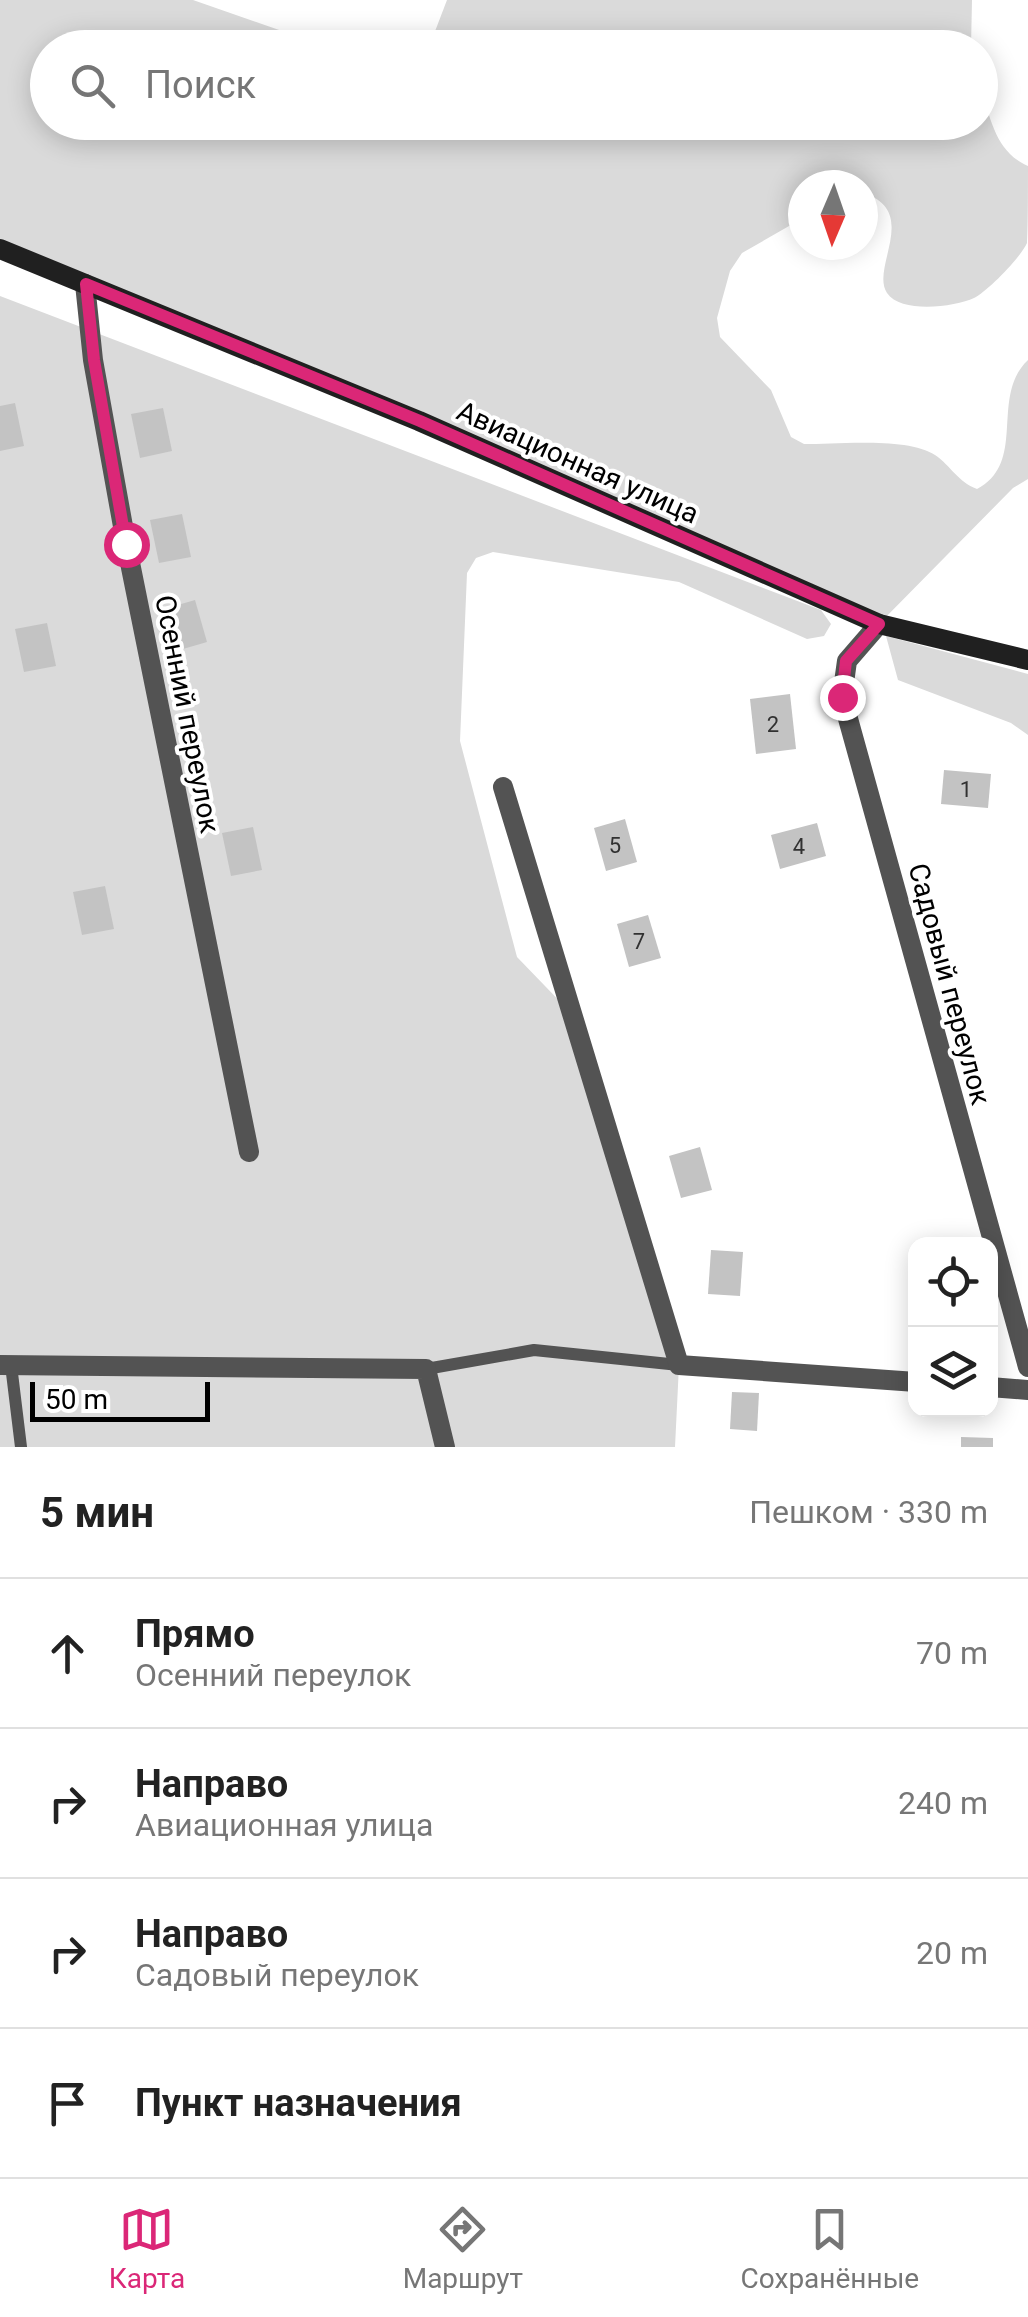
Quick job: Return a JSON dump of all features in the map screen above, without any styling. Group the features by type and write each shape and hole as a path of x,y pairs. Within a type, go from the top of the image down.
{"street":[{"name":"Авиационная улица","path":"0,249 420,421 879,624 1028,660"},
{"name":"Осенний переулок","path":"86,284 94,360 126,544 248,1152"},
{"name":"Садовый переулок","path":"879,624 846,661 842,697 1028,1367"},
{"path":"503,787 679,1364 908,1381"},
{"path":"6,1365 426,1369 445,1447"},
{"path":"998,1388 1028,1390"}],"lane":[{"path":"426,1369 534,1350 679,1364"},
{"path":"6,1365 21,1447"}],"shaded area":[{"path":"0,0 193,0 279,30 30,30 30,140 998,140 998,136 1009,152 1028,166 1027,243 1011,265 974,298 942,306 916,306 894,300 887,293 883,282 892,226 889,213 878,200 878,170 788,170 788,227 742,253 730,271 717,318 720,337 771,390 791,437 804,444 872,443 923,449 977,489 1001,463 1011,392 1028,360 1028,479 1013,488 879,624 0,253"},
{"path":"447,0 972,0 971,30 436,30"},
{"path":"0,296 821,610 831,624 824,636 807,639 679,582 493,552 476,558 467,573 460,741 517,957 573,1015 679,1365 675,1447 0,1447"},
{"path":"886,636 1028,674 1028,735 1011,723 898,680"}],"building":[{"path":"15,403 24,446 0,451 0,406"},
{"path":"163,408 172,451 140,458 131,414"},
{"path":"182,514 191,557 159,563 150,520"},
{"path":"195,600 207,642 176,651 164,609"},
{"path":"47,623 56,666 24,672 15,629"},
{"path":"790,694 796,749 756,754 750,699"},
{"path":"944,770 991,774 988,808 941,804"},
{"path":"625,819 637,862 606,871 594,828"},
{"path":"817,823 826,856 780,869 771,835"},
{"path":"253,827 262,870 231,876 222,833"},
{"path":"105,886 114,929 82,935 73,892"},
{"path":"648,915 661,958 629,967 617,924"},
{"path":"700,1147 712,1190 681,1198 669,1156"},
{"path":"711,1250 743,1252 740,1296 708,1294"},
{"path":"732,1392 759,1393 757,1431 730,1429"},
{"path":"961,1437 993,1438 993,1447 961,1447"}],"route":[{"path":"126,544 94,360 86,284 420,421 879,624 846,661 842,697"}]}
